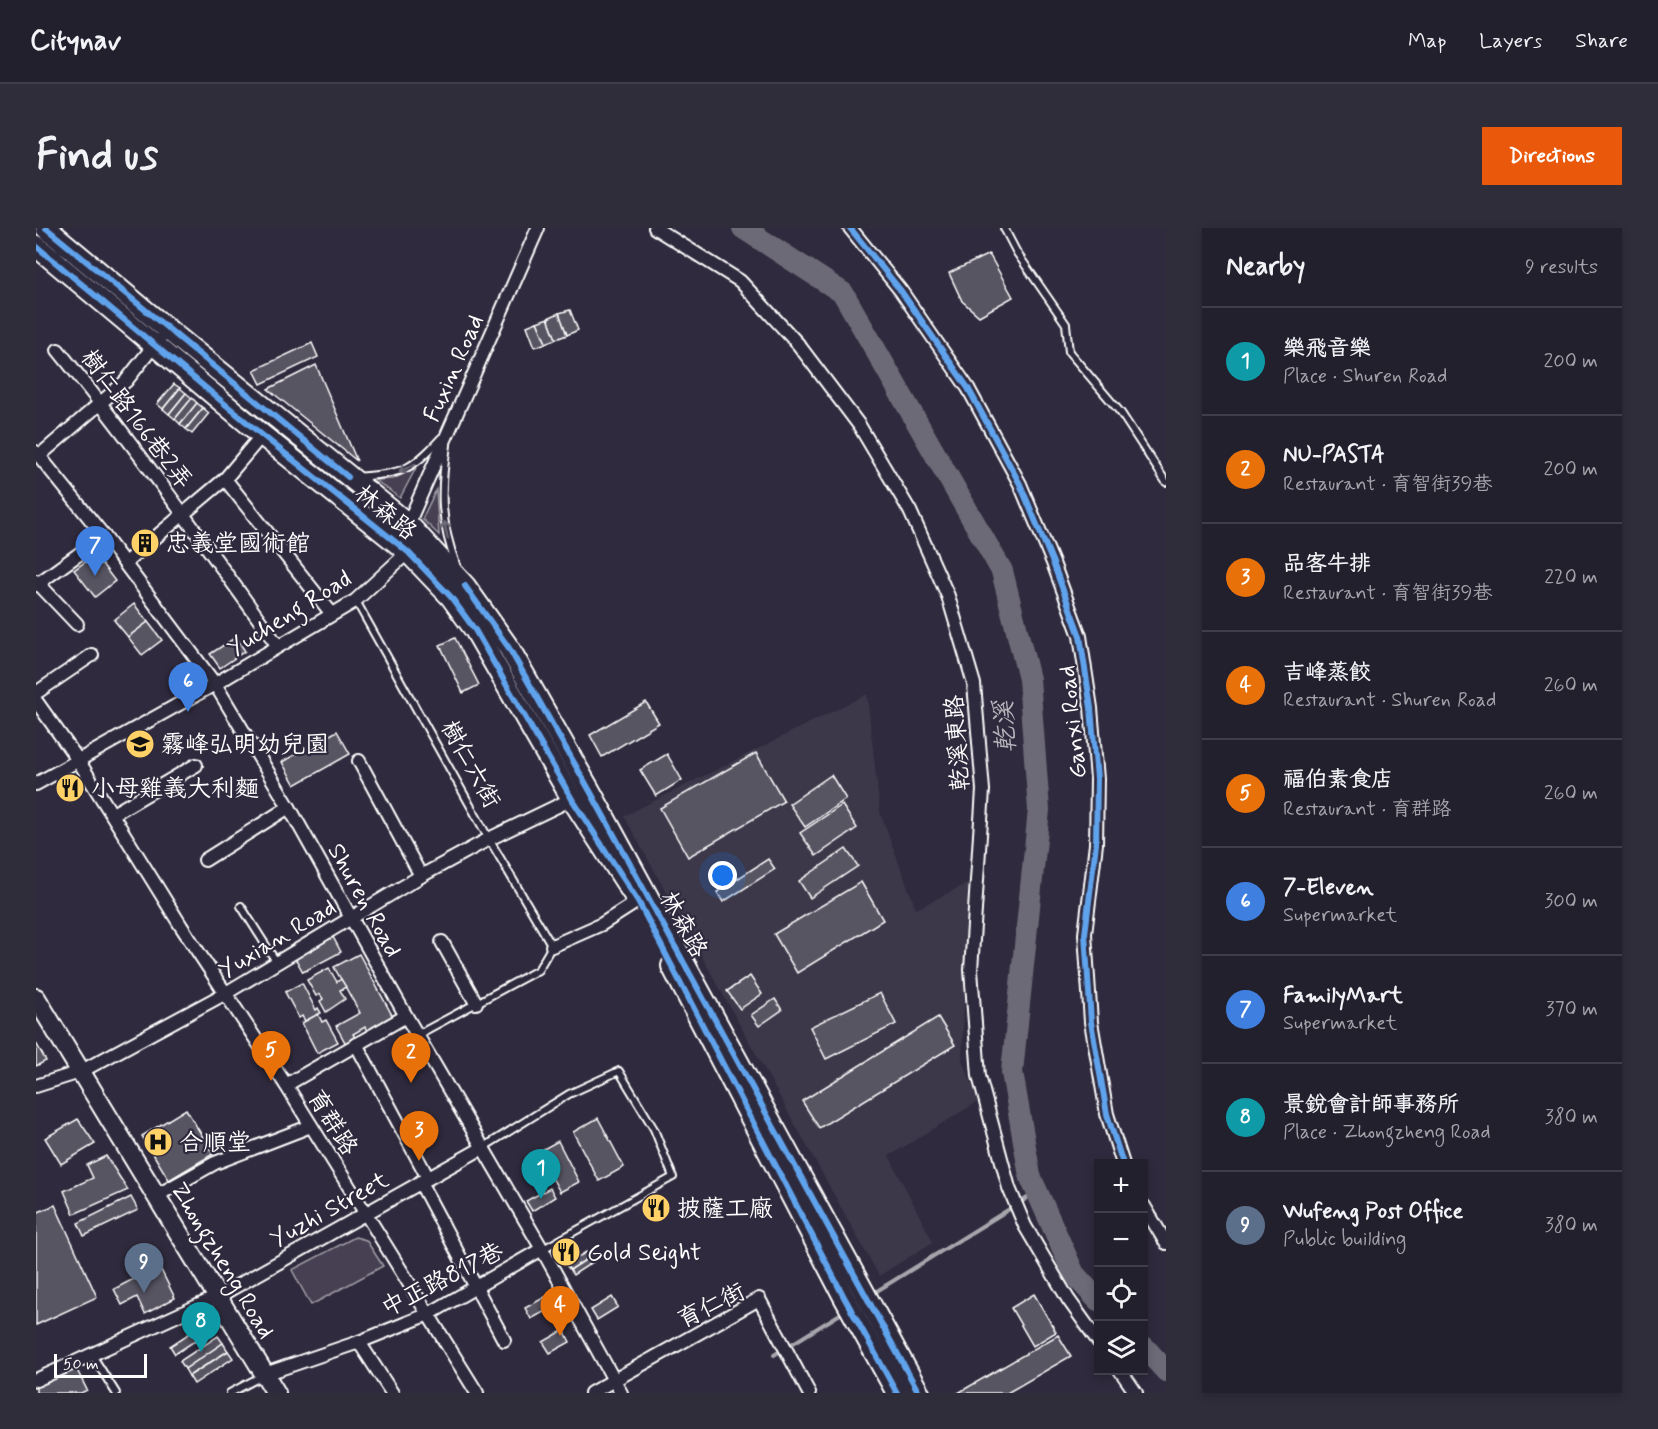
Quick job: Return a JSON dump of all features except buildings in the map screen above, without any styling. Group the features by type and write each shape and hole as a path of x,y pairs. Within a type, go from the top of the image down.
{"main road":[{"name":"林森路","path":"46,228 408,525 465,586 509,648 590,790 920,1393"},
{"name":"林森路","path":"36,246 262,435 408,552 451,597 475,630 572,799 638,902 844,1297 897,1393"}],"street":[{"name":"Fuxin Road","path":"408,525 538,228"},
{"name":"乾溪東路","path":"655,228 740,281 798,344 864,434 909,511 948,596 974,684 983,790 971,970 979,1076 1009,1188 1024,1226 1068,1299 1094,1335"},
{"name":"Ganxi Road","path":"850,228 901,291 968,388 1020,484 1080,636 1091,708 1097,779 1096,844 1085,934 1091,1022 1107,1114 1121,1159"},
{"path":"38,454 126,381 167,329"},
{"name":"樹仁路166巷2弄","path":"58,350 101,403 183,513 278,646"},
{"path":"125,563 225,479 262,435"},
{"name":"Shuren Road","path":"38,454 125,563 215,684 289,807 406,1016 484,1147 621,1393"},
{"path":"225,479 332,614"},
{"path":"408,525 408,552"},
{"path":"76,624 37,583 104,536"},
{"name":"Yucheng Road","path":"36,784 215,684 355,601 408,552"},
{"path":"36,693 92,655"},
{"name":"育群路","path":"36,701 78,760 182,926 286,1085 477,1393"},
{"path":"359,761 421,876"},
{"path":"113,814 196,765"},
{"name":"Yuxian Road","path":"36,1086 80,1072 226,993 421,876 489,839 590,790"},
{"path":"205,860 289,807"},
{"path":"552,946 602,924 638,902"},
{"path":"442,942 476,1003"},
{"name":"Zhongzheng Road","path":"36,998 276,1393"},
{"path":"286,1085 406,1016"},
{"path":"356,1044 504,1340"},
{"path":"156,1196 215,1163 311,1126"},
{"name":"Yuzhi Street","path":"36,1380 217,1297 484,1147"},
{"path":"1147,1213 1166,1243"},
{"name":"中正路817巷","path":"265,1374 359,1342 429,1314 542,1250"},
{"name":"育仁街","path":"591,1393 759,1299 809,1393"},
{"name":"中正路817巷","path":"359,1342 392,1393"},
{"path":"1123,1375 1136,1393"}],"lane":[{"path":"1004,228 1017,253 1066,324 1069,352 1121,413 1166,483"},
{"path":"348,477 392,474 406,469 421,460 450,429"},
{"path":"450,429 442,483 443,516 451,551 465,586"},
{"name":"樹仁六街","path":"355,601 552,946"},
{"path":"241,906 277,963"},
{"path":"417,1035 538,970 552,946"},
{"name":"Yuzhi Street","path":"484,1147 569,1094 619,1071 654,1129 673,1178 542,1250"},
{"path":"93,1355 116,1393"},
{"path":"230,1393 265,1374"}],"shaded area":[{"path":"416,468 400,498 375,480 393,479"},
{"path":"436,490 439,535 422,519"},
{"path":"867,694 880,812 916,909 968,883 962,1060 979,1101 889,1156 933,1242 879,1276 624,816"},
{"path":"355,1237 366,1240 383,1266 311,1305 292,1270"}],"waterway":[{"name":"乾溪","path":"743,228 843,293 1002,571 1029,679 1039,810 1012,1072 1030,1176 1074,1274 1094,1296"},
{"path":"872,1294 1037,1192"},
{"path":"774,1355 845,1311"},
{"name":"乾溪","path":"1148,1351 1166,1371"}],"cycle path":[{"path":"46,228 348,477"},
{"path":"850,228 901,291 968,388 1020,484 1080,636 1091,708 1097,779 1096,844 1085,934 1091,1022 1107,1114 1121,1159"},
{"path":"36,246 262,435 408,552 451,597 475,630 572,799 638,901 844,1297 897,1393"},
{"path":"465,586 509,648 590,791 919,1393"}],"place":[{"name":"忠義堂國術館","path":"145,543"},
{"name":"FamilyMart","path":"95,576"},
{"name":"7-Eleven","path":"188,712"},
{"name":"霧峰弘明幼兒園","path":"140,744"},
{"name":"小母雞義大利麵","path":"70,788"},
{"name":"福伯素食店","path":"271,1081"},
{"name":"NU-PASTA","path":"411,1083"},
{"name":"合順堂","path":"158,1142"},
{"name":"品客牛排","path":"419,1161"},
{"name":"樂飛音樂","path":"541,1199"},
{"name":"披薩工廠","path":"656,1208"},
{"name":"Gold Seight","path":"566,1252"},
{"name":"Wufeng Post Office","path":"144,1293"},
{"name":"吉峰蒸餃","path":"560,1336"},
{"name":"景銳會計師事務所","path":"201,1352"}]}
